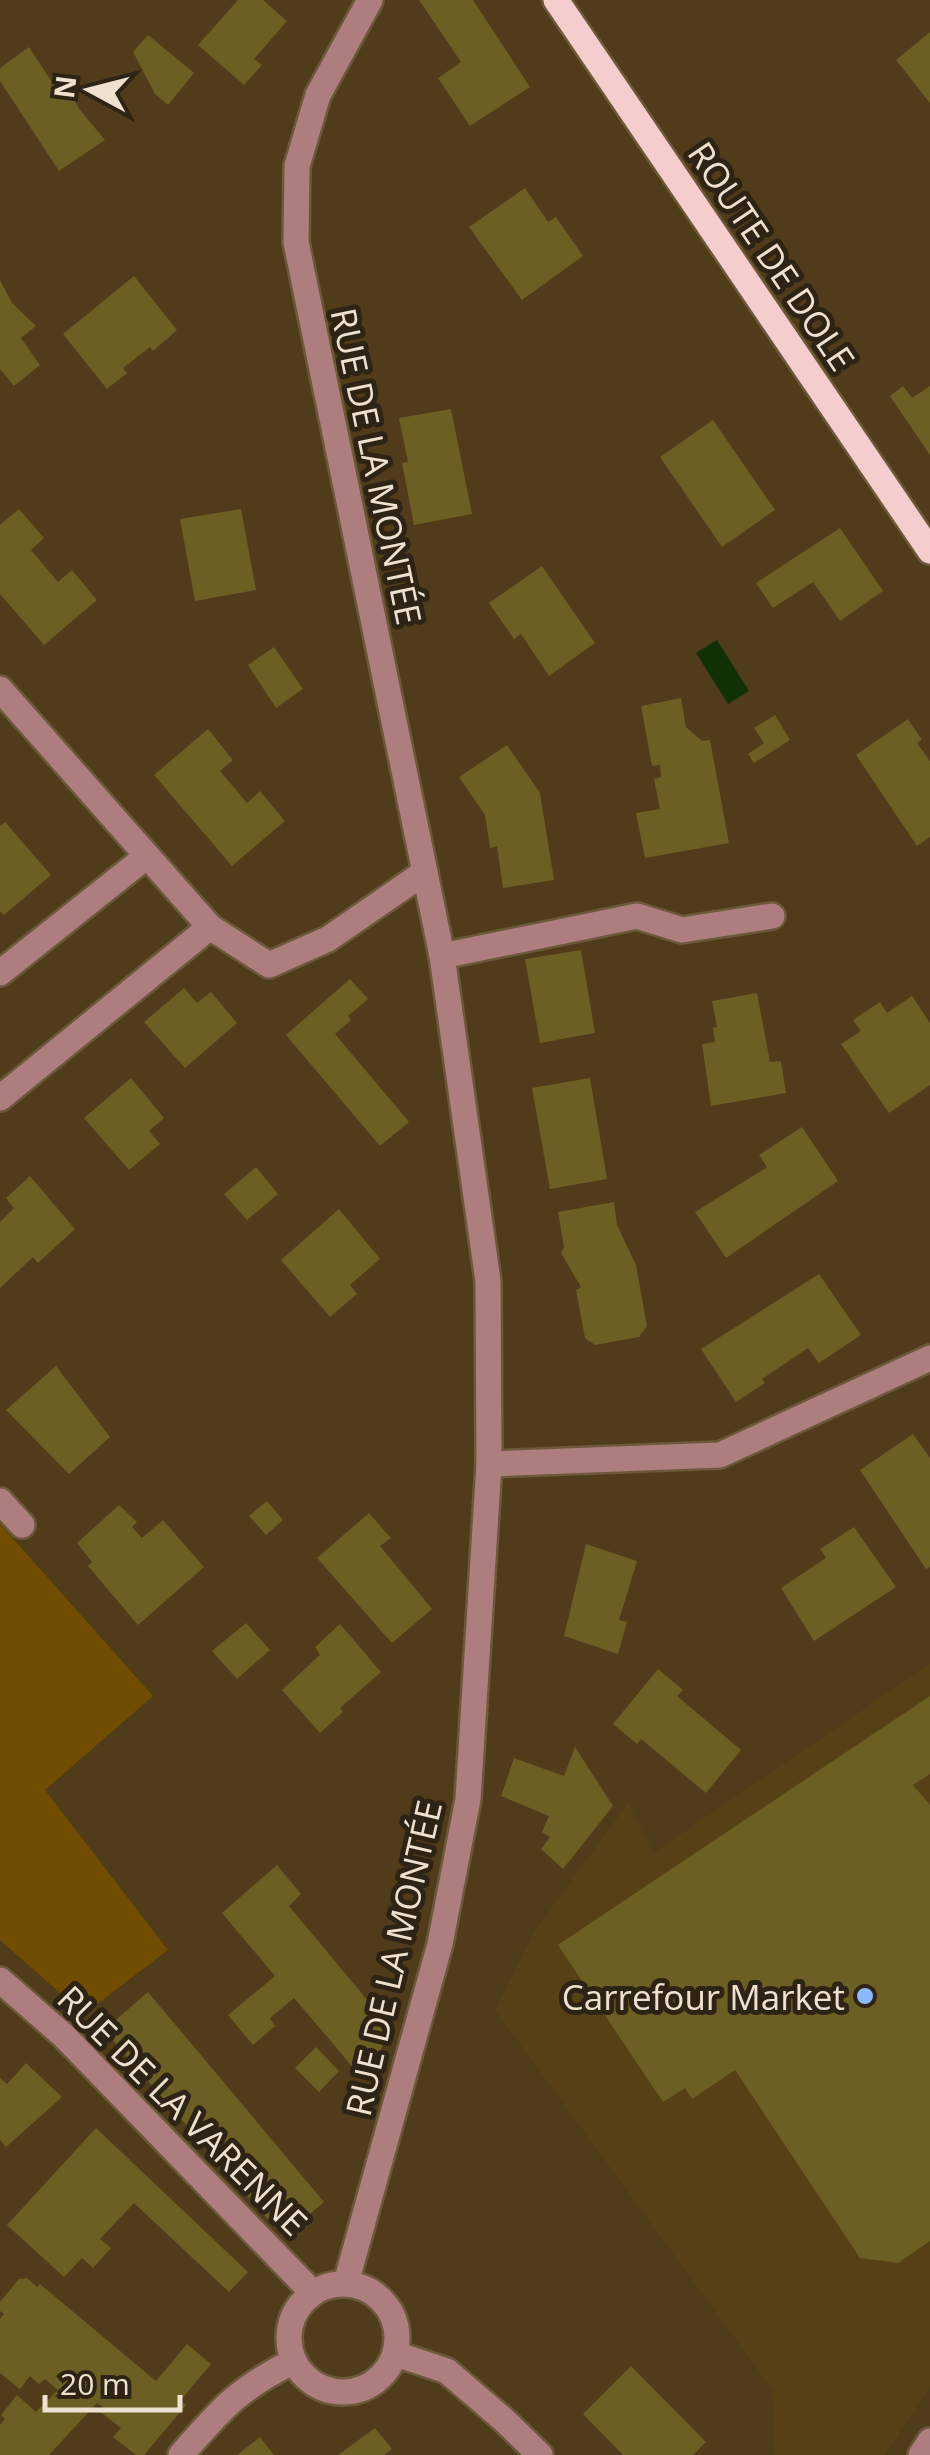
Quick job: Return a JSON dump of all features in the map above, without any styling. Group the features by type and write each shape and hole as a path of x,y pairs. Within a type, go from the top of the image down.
{"main road":[{"name":"ROUTE DE DOLE","path":"556,0 930,551"}],"street":[{"name":"RUE DE LA MONTÉE","path":"346,2284 440,1944 468,1798 489,1464 488,1280 442,956 296,242 297,166 318,94 370,0"},
{"path":"0,689 210,927 269,964 328,938 425,872"},
{"path":"0,973 147,856"},
{"path":"442,956 637,916 682,930 772,916"},
{"path":"0,1098 210,927"},
{"path":"489,1464 720,1455 930,1358"},
{"path":"0,1501 22,1525"},
{"name":"RUE DE LA VARENNE","path":"0,1980 65,2037 313,2293"},
{"path":"346,2284 363,2287 388,2307 396,2322 396,2354 378,2381 348,2393 316,2385 294,2362 289,2331 294,2316 313,2293 346,2284"},
{"path":"396,2354 447,2371 506,2420 540,2455"},
{"path":"182,2455 223,2407 254,2380 294,2362"},
{"path":"920,2455 930,2441"}],"shaded area":[{"path":"717,640 749,691 728,704 696,653"},
{"path":"0,1524 153,1696 45,1790 168,1950 84,2014 0,1940"},
{"path":"930,1664 930,2387 885,2455 775,2455 772,2389 495,2010 536,1929 628,1803 653,1853"}],"building":[{"path":"238,0 263,0 287,21 254,59 262,65 244,85 198,45"},
{"path":"419,0 473,0 530,87 470,126 438,78 461,62"},
{"path":"930,32 930,103 896,60"},
{"path":"148,35 194,73 168,105 155,94 133,52"},
{"path":"29,47 52,82 61,75 80,110 105,140 59,171 0,81 0,68"},
{"path":"525,188 548,222 556,217 583,256 522,300 469,227"},
{"path":"134,276 177,330 153,351 150,347 123,368 127,373 107,389 63,334"},
{"path":"0,280 12,303 36,326 21,338 40,365 14,386 0,369"},
{"path":"903,386 912,398 930,386 930,455 890,396"},
{"path":"451,409 472,514 414,525 402,463 408,462 399,418"},
{"path":"713,420 775,510 722,547 660,457"},
{"path":"19,509 44,538 31,550 58,582 72,570 97,600 44,645 0,594 0,525"},
{"path":"241,509 256,590 195,601 180,519"},
{"path":"840,528 883,591 840,621 813,582 773,608 756,583"},
{"path":"542,566 595,643 549,676 521,634 514,639 489,603"},
{"path":"274,647 303,689 276,708 248,665"},
{"path":"681,698 686,727 702,741 710,740 729,843 645,858 636,813 660,809 654,779 661,777 660,765 652,766 641,706"},
{"path":"775,715 790,740 754,763 748,754 764,743 754,728"},
{"path":"908,719 922,740 917,743 930,761 930,837 917,846 856,755"},
{"path":"208,729 233,760 220,771 247,803 260,791 285,821 232,866 154,775"},
{"path":"507,745 540,793 554,880 503,888 497,846 490,848 485,815 459,777"},
{"path":"5,822 51,875 4,915 0,911 0,826"},
{"path":"581,950 595,1033 540,1043 525,959"},
{"path":"350,979 368,999 335,1034 409,1122 380,1146 286,1035"},
{"path":"184,988 197,1003 211,992 237,1023 185,1068 144,1022"},
{"path":"757,993 770,1062 781,1061 786,1093 711,1106 702,1044 715,1042 713,1028 717,1027 712,1001"},
{"path":"912,996 930,1023 930,1085 889,1113 841,1044 861,1031 853,1020 880,1002 887,1013"},
{"path":"131,1078 164,1118 149,1131 160,1144 129,1170 84,1118"},
{"path":"590,1078 607,1179 550,1189 532,1088"},
{"path":"802,1127 838,1181 726,1258 695,1212 767,1167 759,1155"},
{"path":"256,1167 278,1194 247,1220 224,1194"},
{"path":"30,1176 75,1229 38,1263 33,1257 0,1288 0,1222 14,1208 6,1198"},
{"path":"614,1202 617,1225 636,1265 647,1326 639,1337 595,1345 585,1338 576,1290 581,1287 561,1253 564,1247 558,1212"},
{"path":"339,1209 380,1259 350,1285 357,1294 330,1317 281,1260"},
{"path":"819,1274 861,1335 819,1363 808,1348 736,1402 701,1349"},
{"path":"56,1366 110,1437 69,1474 6,1410"},
{"path":"913,1434 930,1458 930,1567 926,1569 860,1470"},
{"path":"267,1501 283,1520 266,1535 249,1516"},
{"path":"119,1505 137,1522 132,1527 142,1538 163,1520 204,1567 138,1625 88,1566 92,1562 77,1543"},
{"path":"369,1513 391,1538 380,1546 432,1609 392,1643 317,1558"},
{"path":"854,1527 896,1587 814,1641 781,1588 826,1558 820,1549"},
{"path":"586,1544 637,1561 619,1620 627,1622 618,1654 564,1636"},
{"path":"246,1623 270,1650 237,1679 212,1651"},
{"path":"340,1624 381,1672 340,1708 343,1712 320,1733 282,1690 320,1655 315,1647"},
{"path":"658,1669 683,1690 677,1696 741,1750 706,1793 641,1739 637,1744 613,1724"},
{"path":"930,1696 930,1774 913,1785 930,1805 930,2241 898,2263 860,2258 735,2070 692,2099 685,2088 663,2102 558,1945"},
{"path":"575,1747 613,1806 563,1869 541,1849 550,1837 542,1832 549,1816 501,1796 514,1758 564,1776"},
{"path":"277,1865 301,1894 289,1906 388,2025 381,2050 357,2072 294,1998 270,2018 275,2026 253,2045 228,2015 275,1976 222,1913"},
{"path":"148,1992 324,2202 283,2237 104,2030"},
{"path":"316,2047 339,2071 319,2092 295,2068"},
{"path":"26,2063 62,2097 6,2147 0,2140 0,2078 7,2084"},
{"path":"96,2128 248,2272 229,2292 134,2203 100,2239 111,2248 93,2268 82,2258 64,2277 7,2225"},
{"path":"27,2278 37,2287 40,2284 156,2381 187,2344 211,2364 180,2401 186,2405 144,2455 136,2455 113,2437 121,2428 99,2411 103,2407 97,2403 49,2455 0,2455 0,2425 5,2419 1,2415 17,2395 36,2412 58,2390 45,2379 39,2384 30,2376 20,2389 0,2373 0,2319 4,2314 0,2302 19,2279"},
{"path":"631,2366 706,2442 693,2455 623,2455 583,2414"},
{"path":"375,2428 392,2449 384,2455 338,2455"},
{"path":"260,2437 274,2455 237,2455"}],"place":[{"name":"Carrefour Market","path":"865,1996"}]}
